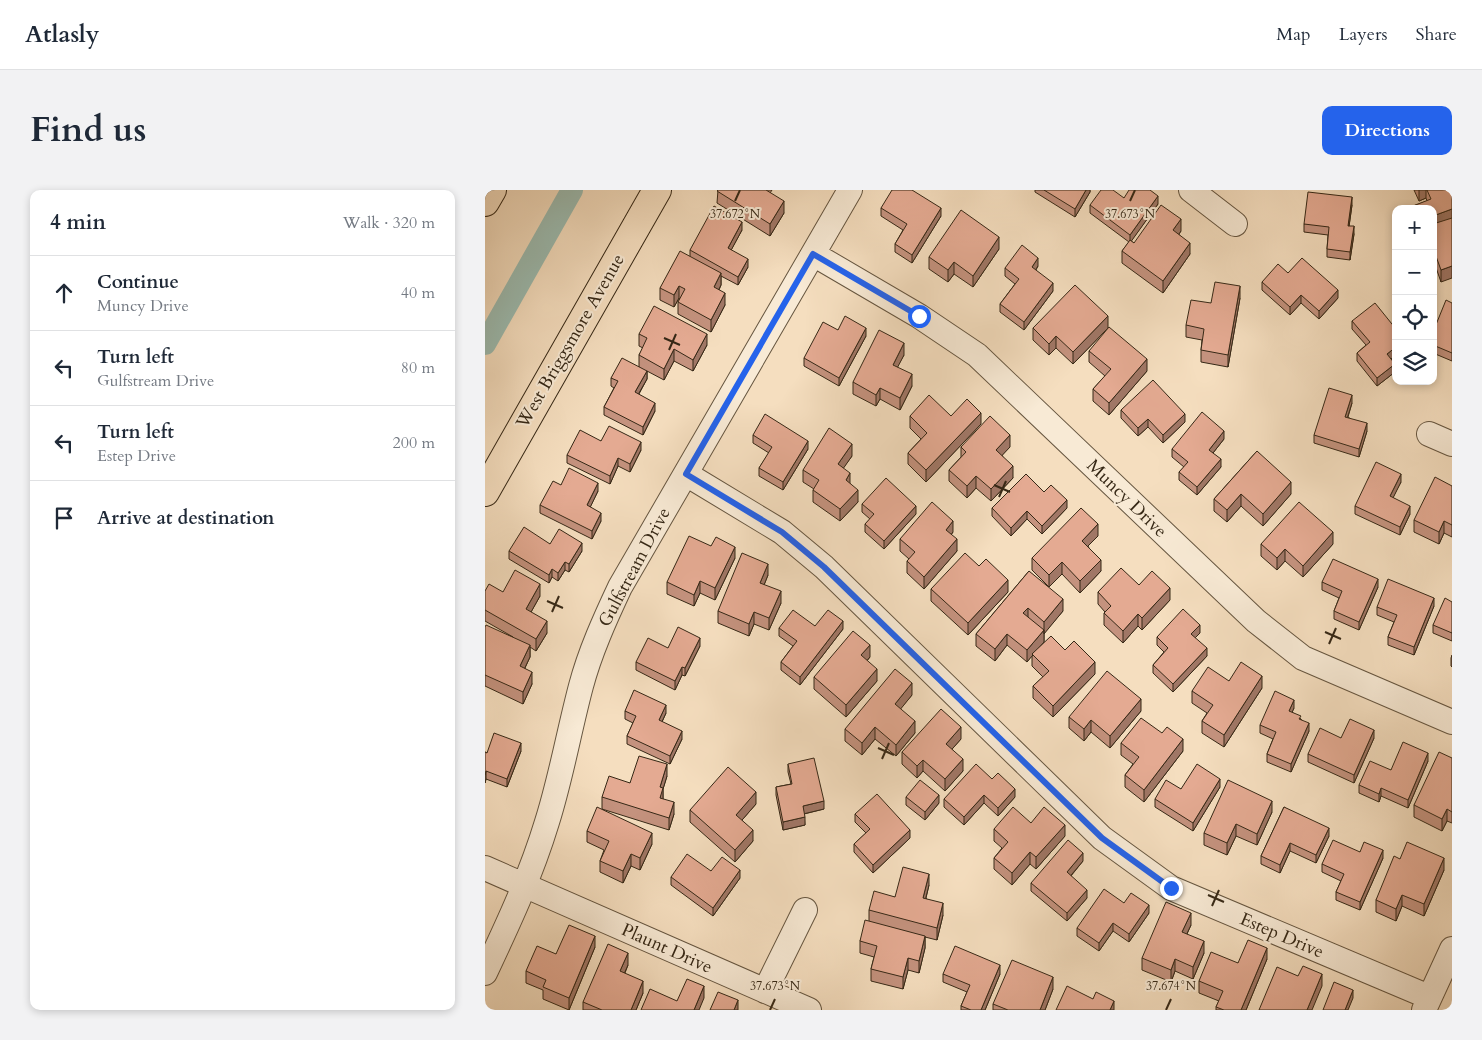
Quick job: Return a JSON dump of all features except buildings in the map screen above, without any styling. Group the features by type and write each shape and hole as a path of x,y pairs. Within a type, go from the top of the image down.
{"main road":[{"path":"485,202 492,190"},
{"name":"West Briggsmore Avenue","path":"485,492 657,190"}],"street":[{"name":"Gulfstream Drive","path":"485,973 525,886 547,823 581,685 598,635 620,587 850,190"},
{"path":"1191,190 1235,224"},
{"name":"Muncy Drive","path":"813,254 919,316 977,355 1256,621 1303,658 1452,722"},
{"path":"1429,434 1452,444"},
{"name":"Estep Drive","path":"686,474 782,532 817,561 1102,838 1171,888 1427,1004"},
{"name":"Plaunt Drive","path":"485,868 809,1010"},
{"path":"765,992 805,910"},
{"path":"1427,1004 1452,949"}],"waterway":[{"path":"485,344 572,190"}],"route":[{"path":"919,316 813,254 686,474 782,532 824,567 1102,838 1171,888"}]}
